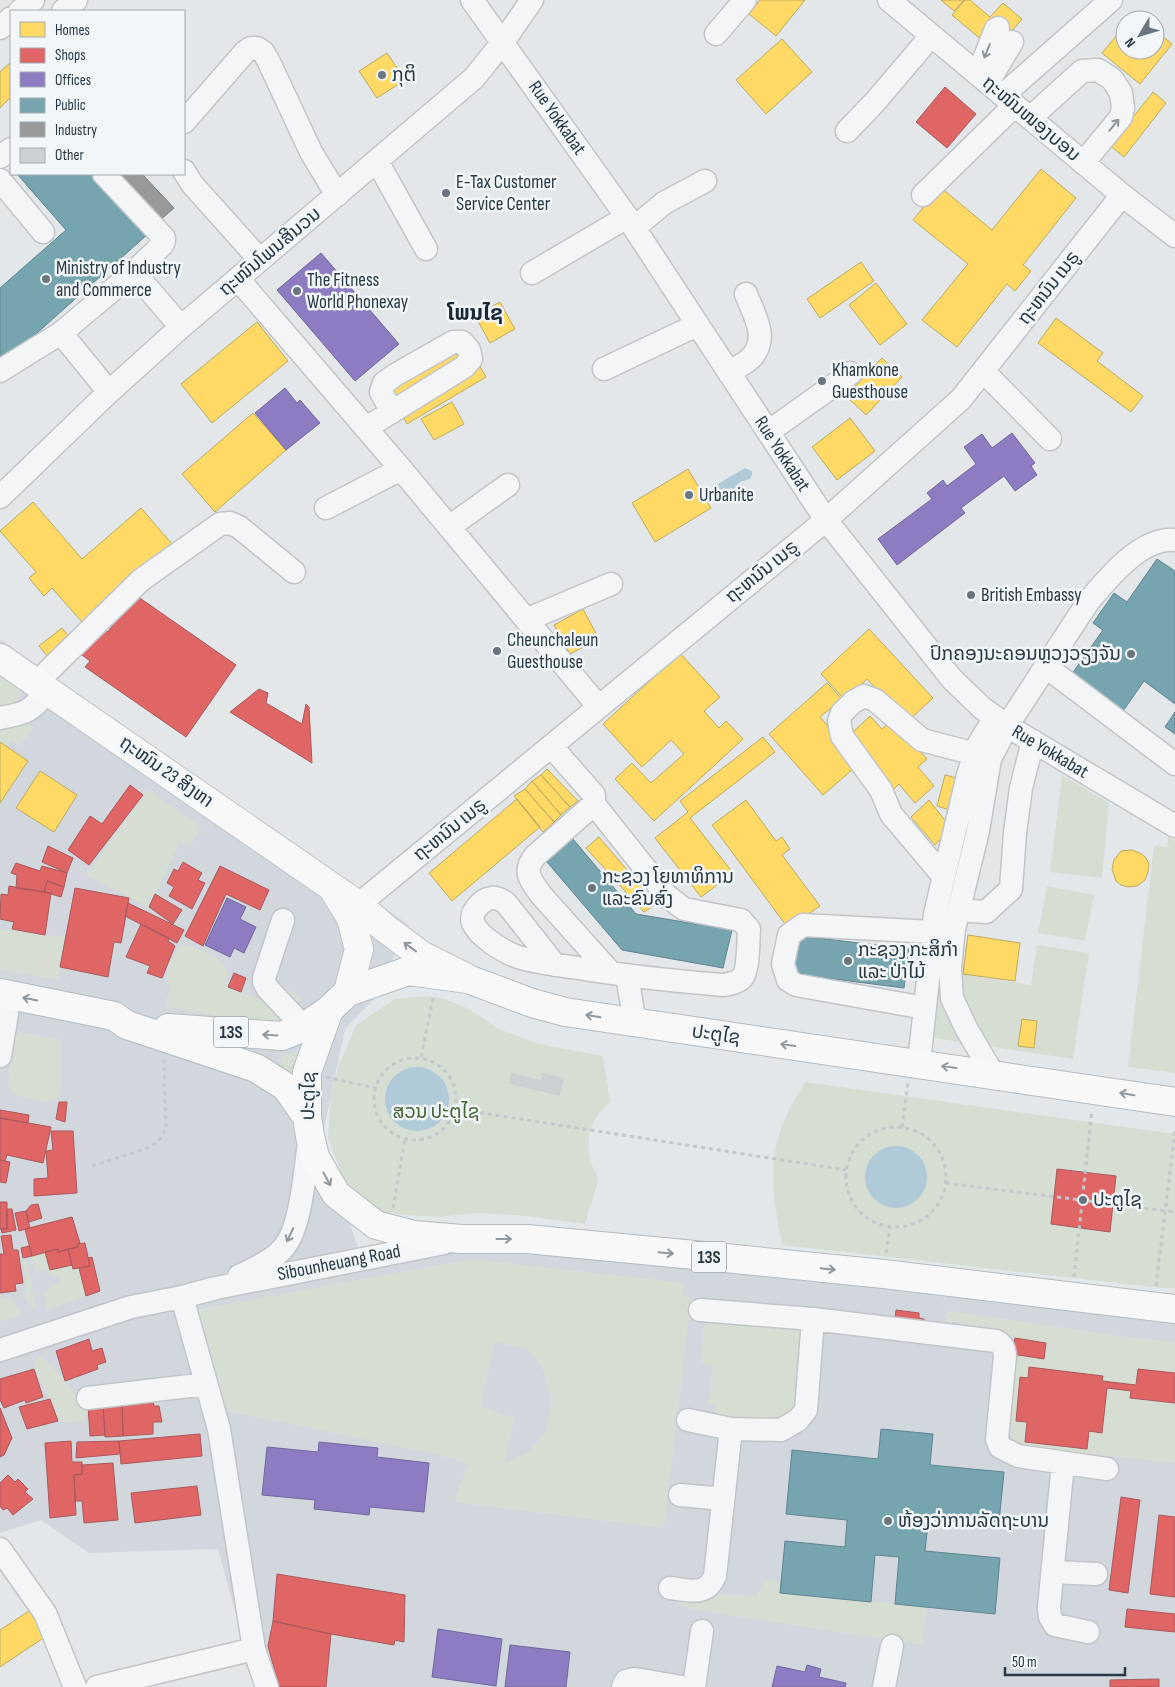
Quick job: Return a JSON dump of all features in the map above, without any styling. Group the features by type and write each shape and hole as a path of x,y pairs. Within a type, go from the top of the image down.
{"main road":[{"name":"ຖະໜົນ 23 ສິງຫາ","path":"0,658 332,886 421,954 468,979"},
{"name":"ຖະໜົນ 23 ສິງຫາ","path":"332,886 351,918 359,949 339,1001"},
{"name":"ປະຕູໄຊ","path":"1164,1308 884,1274 527,1239 462,1239 414,1235 390,1229 376,1225 336,1194 315,1157 308,1127 307,1072 339,1001 408,971 468,979 565,1012 915,1062 1175,1102"},
{"name":"13S","path":"127,1026 282,1036 304,1027 339,1001"},
{"name":"13S","path":"2,1007 114,1016 127,1026 256,1068 286,1087 308,1127"}],"street":[{"path":"21,10 33,0"},
{"path":"64,10 76,0"},
{"name":"Rue Yokkabat","path":"472,0 630,223 826,520 952,679 1001,721 1175,826"},
{"name":"ຖະໜົນໂພນສີນວນ","path":"0,496 109,392 181,327 474,78 503,42 532,0"},
{"path":"716,34 745,0"},
{"name":"ຖະໜົນໜອງບອນ","path":"888,0 1122,196 1175,236"},
{"path":"923,195 1003,95 1111,0"},
{"path":"0,28 10,19"},
{"path":"1003,95 996,29 1005,35"},
{"path":"847,131 875,102 931,36"},
{"path":"185,121 245,52 251,48 257,48 263,52 268,60 311,152 337,195"},
{"path":"1003,95 1082,71 1098,70 1112,79 1121,93 1123,108 1121,117 1084,163"},
{"path":"377,161 426,249"},
{"path":"185,173 192,184 260,260"},
{"path":"0,371 61,333 134,272 164,241 164,238 105,175"},
{"path":"0,180 42,232"},
{"path":"532,273 630,223 705,181"},
{"name":"ຖະຫນົນ ເນຣູ","path":"358,905 826,520 961,398 1122,196"},
{"path":"134,272 181,327"},
{"path":"238,279 401,469 598,706"},
{"path":"729,373 751,358 759,347 761,333 746,294"},
{"path":"604,369 697,325"},
{"path":"61,333 109,392"},
{"path":"984,371 1050,439"},
{"path":"768,432 851,373"},
{"path":"366,428 392,412"},
{"path":"326,508 401,469"},
{"path":"449,527 508,485"},
{"path":"0,718 24,714 34,706 42,687 141,580 220,524 230,523 239,527 294,572"},
{"path":"915,1062 925,1008 935,914 968,776 978,747 1045,666 1088,602 1103,584 1129,559 1143,549 1156,543 1175,540"},
{"path":"526,620 611,584"},
{"path":"1045,666 1175,764"},
{"path":"944,877 891,814 881,790 842,736 839,721 842,713 853,702 864,696 875,700 922,740 975,754"},
{"path":"993,1074 966,1028 952,998 950,967 959,908 978,831 990,759 1001,721"},
{"path":"959,908 970,912 986,912 1011,889 1015,833 1021,788 1033,742"},
{"path":"552,746 594,795 594,804 667,896 684,909 741,920 749,930 745,972 741,979 734,983 723,985 619,975 555,965"},
{"path":"594,804 535,856 530,863 528,872 533,884 542,896 619,975 635,1023"},
{"path":"283,920 264,982 268,989 304,1027"},
{"path":"925,1008 796,985 788,980 783,964 789,935 803,925 933,932"},
{"path":"0,1056 2,1007"},
{"name":"Sibounheuang Road","path":"216,1288 262,1265 285,1246 298,1215 308,1127"},
{"name":"Sibounheuang Road","path":"0,1350 131,1307 216,1288 462,1239"},
{"path":"182,1297 219,1429 254,1649 267,1687"},
{"path":"700,1310 813,1319 981,1338 1001,1343 1005,1356 997,1439 1000,1447 1018,1456 1107,1469"},
{"path":"688,1420 732,1429 781,1430 798,1420 806,1410 813,1319"},
{"path":"88,1398 206,1384"},
{"path":"670,1588 700,1591 706,1589 712,1583 715,1576 732,1429"},
{"path":"1063,1463 1049,1607 1050,1617 1055,1625 1088,1632"},
{"path":"680,1495 723,1500"},
{"path":"0,1549 45,1613 75,1687"},
{"path":"1053,1572 1096,1574"},
{"path":"694,1687 702,1631"},
{"path":"884,1687 892,1646"},
{"path":"111,1685 254,1649"},
{"path":"623,1687 626,1682 635,1679 682,1687"}],"path":[{"path":"421,1057 438,974"},
{"path":"92,1166 145,1150 158,1142 166,1129 164,1037"},
{"path":"409,1057 421,1057 434,1062 446,1070 453,1082 457,1095 456,1109 451,1121 431,1138 405,1139 393,1134 383,1126 376,1114 374,1088 379,1077 397,1061 409,1057"},
{"path":"902,1126 915,1062"},
{"path":"307,1072 374,1088"},
{"path":"1072,1297 1094,1089"},
{"path":"456,1109 846,1170"},
{"path":"902,1126 917,1131 930,1140 940,1152 945,1167 946,1183 942,1198 933,1211 920,1221 905,1226 890,1227 874,1222 861,1213 852,1201 846,1186 846,1170 850,1155 859,1142 872,1132 886,1127 902,1126"},
{"path":"1164,1308 1165,1211 1175,1131"},
{"path":"390,1229 405,1139"},
{"path":"946,1183 1175,1212"},
{"path":"884,1274 890,1227"}],"shaded area":[{"path":"0,639 409,925 374,999 345,1029 323,1133 361,1259 464,1249 1175,1305 1175,1687 256,1687 218,1549 89,1553 41,1520 0,1533"}],"green space":[{"path":"0,674 22,692 19,699 14,703 0,708"},
{"path":"26,720 32,726 32,729 20,746 12,741 8,747 0,742 0,725"},
{"path":"1062,775 1109,803 1102,878 1050,872"},
{"path":"147,790 201,826 190,846 180,842 149,907 86,876"},
{"path":"1168,836 1175,841 1175,1073 1128,1067 1154,846 1167,847"},
{"path":"1047,886 1094,895 1085,941 1038,933"},
{"path":"0,930 66,937 58,980 0,969"},
{"path":"941,943 967,948 963,974 1031,985 1037,945 1089,953 1073,1059 934,1038"},
{"path":"179,945 192,947 211,954 221,962 226,969 228,987 275,1003 287,990 296,993 299,1000 288,1021 274,1026 168,1007 166,1000 171,988 167,981 168,962 175,956"},
{"name":"ສວນ ປະຕູໄຊ","path":"427,996 445,999 467,1008 499,1029 539,1044 603,1056 610,1102 598,1115 589,1136 590,1161 598,1179 585,1224 526,1216 479,1213 439,1217 404,1215 381,1211 345,1183 328,1138 331,1095 339,1065 356,1025 395,999"},
{"path":"15,1031 62,1040 61,1092 58,1098 46,1102 12,1093 9,1085 12,1034"},
{"path":"301,1051 294,1080 279,1069 282,1056"},
{"path":"805,1082 1175,1134 1175,1288 1161,1288 782,1245 773,1180 776,1148 786,1116"},
{"path":"45,1252 50,1270 72,1265 73,1269 79,1268 86,1296 47,1310 45,1292 60,1282 58,1278 48,1274 47,1270 36,1273 32,1256"},
{"path":"24,1259 28,1263 35,1309 25,1299 27,1281"},
{"path":"471,1259 684,1283 683,1295 691,1299 664,1528 453,1502 469,1464 435,1454 222,1410 195,1310","holes":["495,1342 528,1349 541,1366 552,1399 547,1429 530,1451 504,1465 514,1418 480,1407"]},
{"path":"0,1291 2,1298 11,1298 23,1314 0,1321"},
{"path":"950,1311 1126,1337 1175,1342 1175,1463 1006,1444 1013,1349 961,1330 961,1322 947,1322 944,1315"},
{"path":"704,1321 799,1325 804,1330 799,1406 794,1412 759,1423 715,1416 715,1405 709,1404 713,1366 701,1363"},
{"path":"39,1356 43,1356 59,1375 64,1378 87,1413 85,1420 72,1423 58,1421 50,1399 34,1369 34,1362"},
{"path":"764,1579 781,1582 781,1593 927,1607 922,1645 697,1610 679,1606 677,1601 679,1596 689,1593 757,1596"}],"water":[{"path":"745,468 752,471 750,479 740,482 728,494 721,492 717,486 718,484"},
{"path":"417,1067 435,1073 443,1081 449,1099 443,1117 435,1125 417,1131 399,1125 391,1117 385,1099 391,1081 399,1073"},
{"path":"890,1146 902,1146 918,1155 925,1165 927,1177 925,1189 918,1199 902,1208 890,1208 879,1203 870,1194 865,1183 865,1171 870,1160 879,1151"}],"building: Homes":[{"path":"760,0 805,0 776,36 749,14"},
{"path":"941,0 964,0 954,11"},
{"path":"965,0 970,0 990,17 1003,3 1022,19 995,51 952,15"},
{"path":"1115,37 1115,60 1159,60 1140,84 1102,53"},
{"path":"1165,38 1172,44 1165,53"},
{"path":"782,39 812,72 766,114 736,80"},
{"name":"ກຸຕິ","path":"387,53 405,80 377,98 359,71"},
{"path":"10,63 10,98 0,108 0,72"},
{"path":"1153,92 1166,103 1124,157 1108,144 1118,136"},
{"path":"1041,169 1076,198 1023,265 1031,271 1015,291 1007,284 957,347 922,320 968,264 913,220 940,187 992,230"},
{"path":"861,262 874,281 820,318 807,299"},
{"path":"876,283 907,324 880,345 849,305"},
{"path":"500,302 515,329 490,343 475,316"},
{"path":"1056,318 1103,353 1097,361 1143,396 1131,412 1038,343"},
{"path":"257,322 288,361 212,423 181,384"},
{"path":"458,346 464,356 392,399 386,389"},
{"path":"882,358 902,377 866,415 846,396"},
{"path":"479,365 486,377 407,424 400,412"},
{"path":"452,402 464,424 434,440 421,419"},
{"path":"253,413 286,450 215,512 182,474"},
{"path":"850,418 875,451 837,480 812,447"},
{"path":"688,469 711,508 655,542 632,503"},
{"path":"33,502 82,559 141,508 172,544 82,622 52,588 44,596 29,578 36,572 0,531"},
{"path":"583,609 599,639 570,654 554,625"},
{"path":"62,628 71,639 48,657 39,646"},
{"path":"869,629 933,698 907,722 867,679 845,700 821,674"},
{"path":"680,653 720,697 704,711 719,728 726,721 743,739 654,821 615,779 632,763 651,783 684,754 671,740 642,767 603,724"},
{"path":"827,683 842,699 820,717 860,763 823,795 769,734"},
{"path":"870,716 882,729 892,720 927,759 918,767 934,786 915,803 899,784 894,789 848,737"},
{"path":"763,737 775,752 690,818 733,873 701,897 655,838 688,812 680,801"},
{"path":"0,742 28,761 0,803"},
{"path":"547,769 578,801 570,807 541,775"},
{"path":"40,771 77,795 54,832 16,808"},
{"path":"541,775 570,807 561,815 532,781"},
{"path":"945,775 961,779 953,811 937,806"},
{"path":"532,781 561,815 554,822 525,789"},
{"path":"525,789 554,822 543,832 514,796"},
{"path":"517,799 540,827 452,901 429,873"},
{"path":"746,800 776,841 782,837 790,849 782,855 820,906 788,928 712,825"},
{"path":"929,800 951,828 935,845 911,817"},
{"path":"599,837 656,904 644,912 586,848"},
{"path":"1132,850 1142,854 1149,864 1145,880 1137,886 1128,887 1116,881 1112,869 1114,860 1121,851"},
{"path":"968,935 1020,943 1015,981 963,974"},
{"path":"1022,1019 1037,1021 1034,1048 1018,1046"},
{"path":"32,1609 48,1635 0,1667 0,1630"}],"building: Shops":[{"path":"945,87 976,114 947,148 916,122"},
{"path":"134,594 236,665 186,737 85,667 90,661 82,655 102,627 108,632"},
{"path":"259,689 268,693 266,703 302,724 306,704 309,707 312,763 230,712"},
{"path":"130,785 143,795 89,865 68,850 90,816 102,824"},
{"path":"48,846 73,858 67,873 42,862"},
{"path":"183,862 202,873 198,880 205,883 192,909 169,896 174,887 167,883 174,869 178,871"},
{"path":"16,863 40,871 42,866 67,873 64,887 47,881 44,892 16,888 17,875 11,873"},
{"path":"220,866 269,890 260,910 226,894 203,946 185,936"},
{"path":"47,881 64,887 61,897 44,892"},
{"path":"9,886 51,893 45,935 12,929 14,922 0,919 1,894 8,895"},
{"path":"75,888 129,898 121,943 114,942 108,977 60,967"},
{"path":"155,894 182,910 173,924 149,907"},
{"path":"128,903 184,930 177,943 125,916"},
{"path":"141,924 169,938 168,941 175,946 162,978 147,973 150,966 126,957"},
{"path":"234,973 246,978 241,992 228,987"},
{"path":"59,1102 67,1102 65,1122 56,1119"},
{"path":"0,1110 29,1115 28,1123 0,1118"},
{"path":"0,1118 51,1127 43,1163 7,1155 5,1161 0,1160"},
{"path":"51,1131 73,1131 77,1193 34,1196 34,1179 48,1178 46,1151 53,1150"},
{"path":"0,1160 10,1162 6,1183 0,1182"},
{"name":"ປະຕູໄຊ","path":"1057,1169 1116,1176 1110,1232 1051,1224"},
{"path":"0,1202 7,1202 7,1229 0,1229"},
{"path":"38,1204 42,1218 29,1222 26,1211 31,1205"},
{"path":"7,1209 12,1209 16,1230 2,1233 1,1229 7,1229"},
{"path":"26,1211 30,1228 19,1231 15,1213"},
{"path":"72,1217 80,1243 77,1244 78,1247 58,1252 58,1249 32,1256 25,1229"},
{"path":"11,1235 13,1250 18,1250 23,1283 15,1284 16,1291 0,1293 0,1254 4,1254 1,1236"},
{"path":"85,1243 90,1266 73,1269 68,1249 78,1247 77,1244"},
{"path":"29,1246 32,1256 23,1258 21,1248"},
{"path":"58,1249 58,1252 68,1249 72,1265 50,1270 45,1252"},
{"path":"92,1257 100,1291 86,1296 79,1268 90,1266 88,1258"},
{"path":"896,1310 919,1313 919,1318 924,1319 923,1330 894,1327"},
{"path":"1015,1338 1046,1343 1044,1359 1012,1354"},
{"path":"89,1339 92,1351 102,1348 106,1362 97,1365 98,1369 65,1381 56,1351"},
{"path":"1029,1367 1103,1376 1102,1381 1136,1385 1138,1369 1175,1373 1175,1403 1130,1398 1131,1391 1107,1388 1102,1433 1089,1431 1087,1449 1025,1442 1027,1422 1016,1421 1020,1377 1028,1378"},
{"path":"34,1369 43,1397 26,1403 25,1400 4,1408 0,1400 0,1379"},
{"path":"152,1396 154,1406 159,1406 162,1422 153,1422 153,1434 123,1436 122,1400"},
{"path":"50,1399 58,1421 27,1429 19,1407"},
{"path":"122,1400 123,1436 105,1437 103,1403"},
{"path":"88,1405 103,1405 105,1435 90,1436"},
{"path":"0,1408 12,1438 4,1455 0,1457"},
{"path":"200,1434 202,1456 121,1464 119,1441"},
{"path":"71,1441 72,1462 82,1462 82,1474 74,1475 76,1515 50,1518 45,1443"},
{"path":"119,1441 120,1454 76,1458 77,1442"},
{"path":"113,1463 118,1520 84,1523 82,1501 75,1501 74,1475 82,1474 82,1465"},
{"path":"8,1475 15,1482 18,1479 28,1489 25,1492 33,1499 13,1515 7,1508 3,1510 0,1506 0,1483"},
{"path":"197,1486 201,1515 135,1523 131,1493"},
{"path":"1121,1497 1140,1500 1128,1593 1109,1590"},
{"path":"1159,1515 1175,1517 1175,1597 1150,1594"},
{"path":"277,1574 405,1595 404,1642 395,1640 394,1645 273,1621"},
{"path":"1127,1609 1175,1614 1175,1632 1125,1627"},
{"path":"273,1621 331,1634 326,1687 279,1687 268,1646"},
{"path":"1159,1679 1159,1687 1110,1687 1110,1680"}],"building: Offices":[{"path":"321,253 399,344 355,381 277,290"},
{"path":"285,388 297,403 300,400 320,423 286,450 255,413"},
{"path":"1012,433 1035,463 1031,466 1037,475 1015,491 1004,476 961,508 965,513 897,565 878,539 932,499 927,493 943,480 947,486 976,464 964,447 982,434 992,448"},
{"path":"227,898 246,907 240,919 256,927 244,953 234,948 230,957 205,945"},
{"path":"319,1442 378,1448 377,1457 429,1463 424,1512 370,1507 369,1515 314,1509 315,1500 262,1495 267,1447 318,1452"},
{"path":"438,1629 502,1639 496,1686 432,1677"},
{"path":"510,1645 570,1652 566,1687 505,1687"},
{"path":"807,1665 821,1669 819,1677 846,1683 845,1687 772,1687 777,1666 805,1672"}],"building: Public":[{"path":"18,175 96,175 148,234 0,366 0,288 66,230"},
{"name":"ປົກຄອງນະຄອນຫຼວງວຽງຈັນ","path":"1157,559 1175,571 1175,704 1144,681 1121,714 1069,678 1103,630 1093,623 1114,593 1127,602"},
{"path":"1175,712 1175,734 1165,727"},
{"name":"ກະຊວງ ໂຍທາທິການ ແລະຂົນສົ່ງ","path":"573,839 636,914 732,930 723,968 622,950 547,862"},
{"name":"ກະຊວງ ກະສິກຳ ແລະ ປ່າໄມ້","path":"792,935 909,949 904,988 787,973"},
{"name":"ຫ້ອງວ່າການລັດຖະບານ","path":"881,1429 933,1434 930,1465 1004,1472 999,1522 929,1515 925,1551 1000,1558 995,1614 895,1604 899,1557 875,1555 871,1602 780,1593 785,1541 845,1547 847,1520 786,1514 792,1450 878,1459"}],"building: Industry":[{"path":"114,175 143,175 174,208 158,222"}],"building: Other":[{"path":"511,1073 541,1080 542,1073 564,1078 560,1096 509,1084"}],"place":[{"name":"ກຸຕິ","path":"382,75"},
{"name":"E-Tax Customer Service Center","path":"446,193"},
{"name":"Ministry of Industry and Commerce","path":"46,279"},
{"name":"The Fitness World Phonexay","path":"297,291"},
{"name":"Khamkone Guesthouse","path":"822,381"},
{"name":"Urbanite","path":"689,495"},
{"name":"British Embassy","path":"971,595"},
{"name":"Cheunchaleun Guesthouse","path":"497,651"},
{"name":"ປົກຄອງນະຄອນຫຼວງວຽງຈັນ","path":"1131,654"},
{"name":"ກະຊວງ ໂຍທາທິການ ແລະຂົນສົ່ງ","path":"592,888"},
{"name":"ກະຊວງ ກະສິກຳ ແລະ ປ່າໄມ້","path":"848,961"},
{"name":"ປະຕູໄຊ","path":"1083,1200"},
{"name":"ຫ້ອງວ່າການລັດຖະບານ","path":"888,1521"}],"district":[{"name":"ໂພນໄຊ","path":"475,313"}]}
